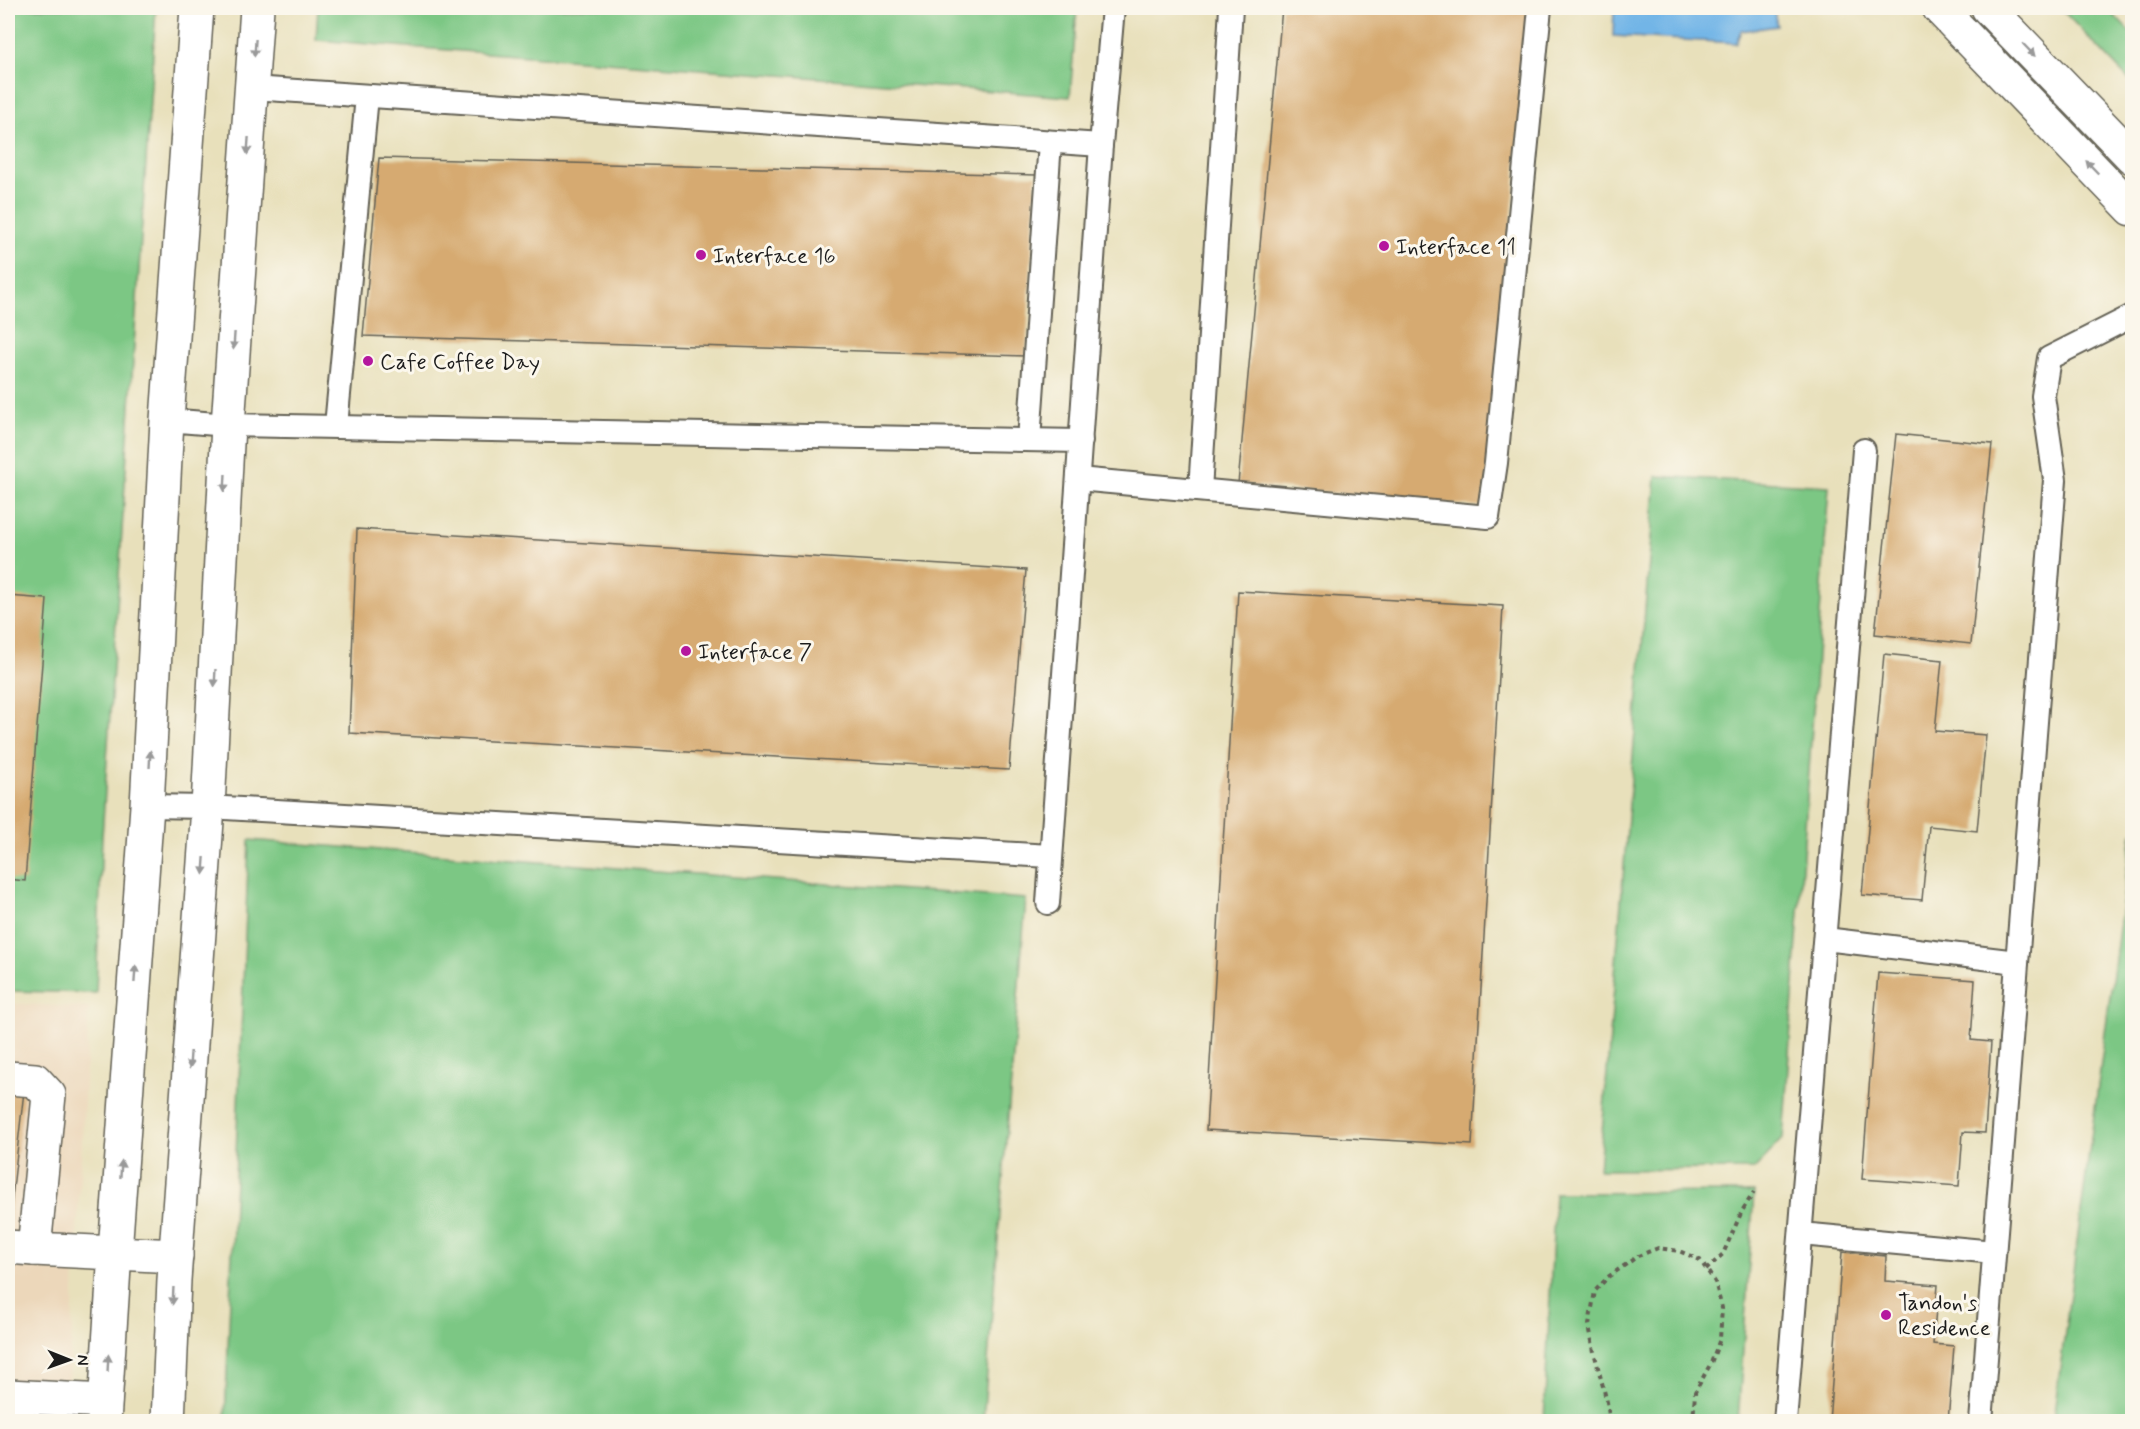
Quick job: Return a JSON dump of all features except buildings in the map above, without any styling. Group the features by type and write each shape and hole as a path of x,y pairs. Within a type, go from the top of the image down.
{"street":[{"path":"8,1395 105,1411 114,1252 147,806 167,420 197,8"},
{"path":"168,1422 176,1256 208,807 228,425 258,8"},
{"path":"1939,8 2133,209"},
{"path":"1988,8 2133,157"},
{"path":"8,1078 36,1080 49,1095 21,1248 176,1256"}],"lane":[{"path":"1048,903 1101,145 1113,8"},
{"path":"1200,490 1231,8"},
{"path":"1078,479 1488,517 1496,463 1540,8"},
{"path":"252,88 1101,145"},
{"path":"336,426 367,96"},
{"path":"1029,440 1050,142"},
{"path":"1981,1422 2055,480 2043,396 2049,358 2133,316"},
{"path":"167,420 228,425 1081,441"},
{"path":"1785,1422 1864,450"},
{"path":"147,806 208,807 1050,856"},
{"path":"1825,939 2017,962"},
{"path":"1801,1234 1994,1252"}],"path":[{"path":"1706,1270 1723,1254 1742,1211 1754,1192"},
{"path":"1610,1422 1589,1325 1595,1291 1608,1277 1638,1256 1658,1248 1679,1251 1700,1260 1715,1282 1722,1308 1720,1339 1695,1392 1693,1422"}],"shaded area":[{"path":"8,1003 89,1008 67,1421 8,1421"}],"green space":[{"path":"8,8 156,8 102,837 96,993 8,991"},
{"path":"318,8 1077,8 1070,97 316,40"},
{"path":"2060,8 2107,8 2132,34 2132,83"},
{"path":"1656,476 1829,486 1783,1139 1754,1169 1599,1170"},
{"path":"2132,832 2132,1421 2053,1421"},
{"path":"249,840 1026,899 983,1421 225,1421"},
{"path":"1754,1192 1738,1421 1544,1421 1555,1193"}],"water":[{"path":"1614,8 1766,8 1774,10 1777,26 1741,31 1736,43 1613,36"}],"place":[{"name":"Interface 11","path":"1384,246"},
{"name":"Interface 16","path":"701,255"},
{"name":"Cafe Coffee Day","path":"368,361"},
{"name":"Interface 7","path":"686,651"},
{"name":"Tandon's Residence","path":"1886,1315"}]}
